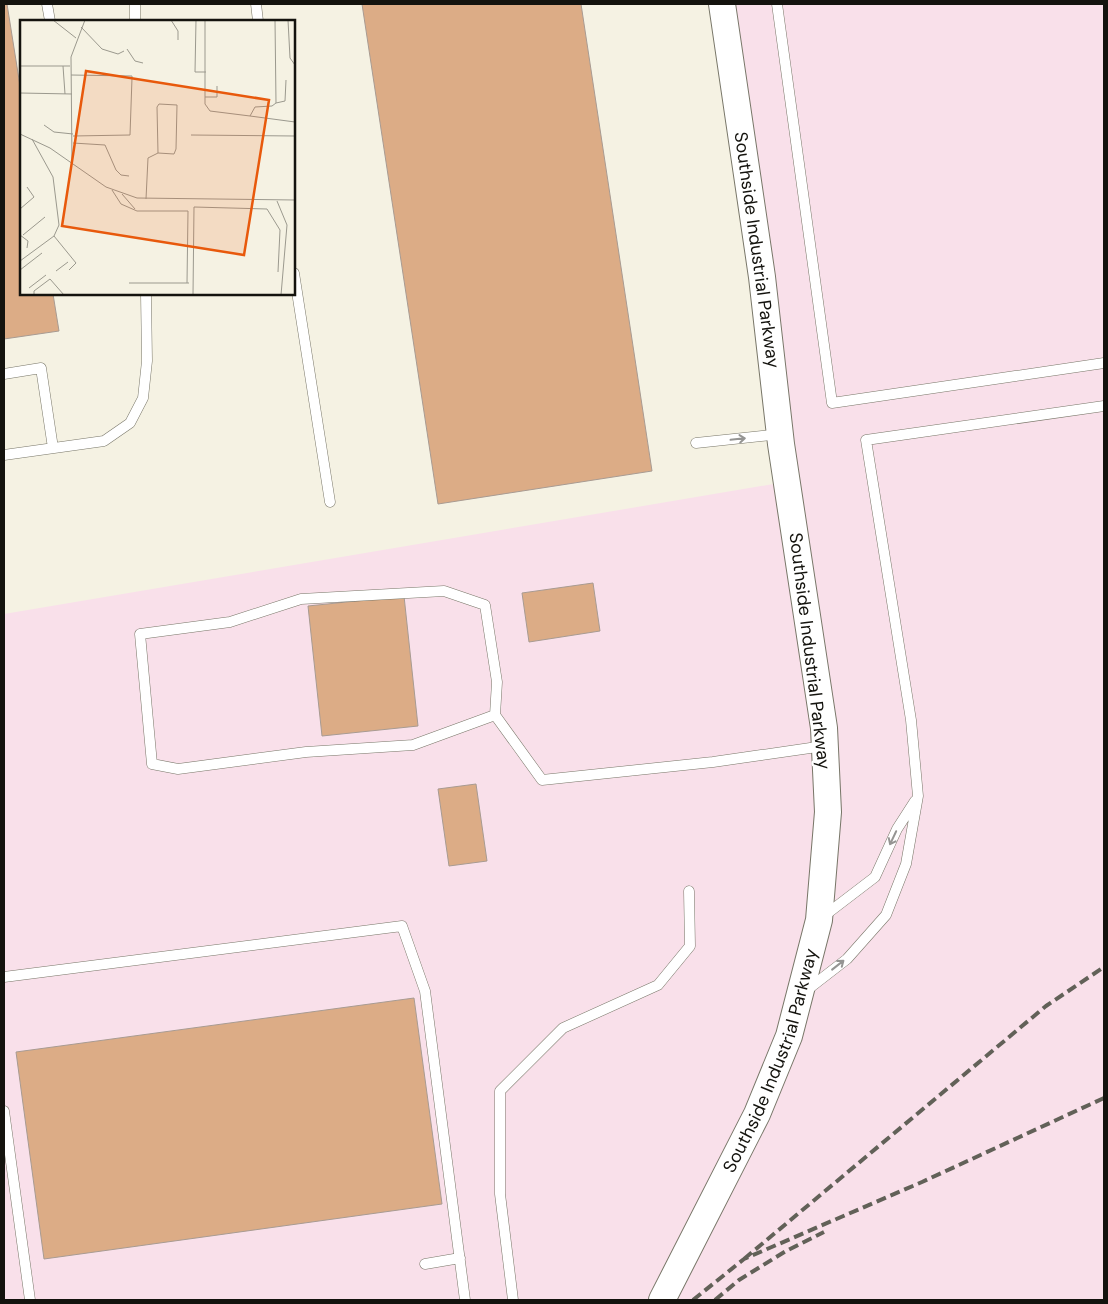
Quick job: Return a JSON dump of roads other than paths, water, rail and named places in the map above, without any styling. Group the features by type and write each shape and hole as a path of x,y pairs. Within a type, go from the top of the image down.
{"street":[{"name":"Southside Industrial Parkway","path":"662,1300 757,1114 789,1036 819,920 828,812 824,728 780,434 762,277 722,4"}],"lane":[{"path":"47,4 50,20"},
{"path":"135,4 135,20"},
{"path":"256,4 258,20"},
{"path":"777,4 832,403 1104,363"},
{"path":"295,279 330,502"},
{"path":"4,455 104,441 130,424 143,398 147,361 146,295"},
{"path":"4,374 41,368 53,448"},
{"path":"800,995 847,958 886,915 906,864 918,796 911,720 866,440 1104,406"},
{"path":"696,443 780,434"},
{"path":"495,715 413,745 306,752 178,769 152,764 140,634 230,622 301,599 444,591 485,604 496,682 495,715 542,780 713,762 825,746"},
{"path":"819,920 875,877 897,829 918,796"},
{"path":"513,1300 500,1194 500,1091 564,1028 658,985 690,946 689,891"},
{"path":"4,977 402,926 425,991 465,1300"},
{"path":"4,1111 30,1300"},
{"path":"425,1264 460,1258"}],"railway":[{"path":"744,1259 1046,1006 1104,967"},
{"path":"693,1300 744,1259 922,1182 1104,1098"},
{"path":"715,1300 739,1280 786,1251 824,1232"}]}
